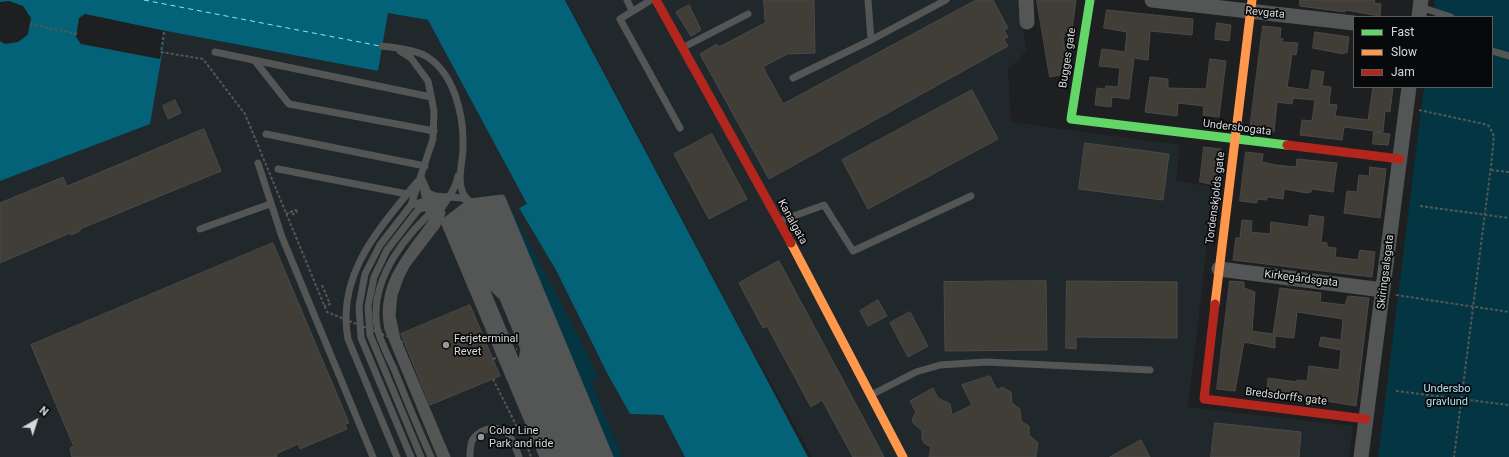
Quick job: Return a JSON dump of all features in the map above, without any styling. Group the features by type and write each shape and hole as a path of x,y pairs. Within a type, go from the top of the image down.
{"street":[{"name":"Kanalgata","path":"656,0 778,222 903,457"},
{"path":"1026,0 1027,22"},
{"name":"Bugges gate","path":"1071,119 1090,0"},
{"name":"Revgata","path":"1152,0 1251,6 1353,23"},
{"name":"Tordenskjolds gate","path":"1204,398 1251,6"},
{"name":"Skiringsalsgata","path":"1361,457 1409,88"},
{"name":"Undersbogata","path":"1071,119 1400,159"},
{"name":"Kirkegårdsgata","path":"1219,269 1383,292"},
{"name":"Bredsdorffs gate","path":"1204,398 1366,419"}],"lane":[{"path":"627,0 632,12"},
{"path":"651,0 620,19 680,128"},
{"path":"868,0 871,40"},
{"path":"793,78 871,40 946,0"},
{"path":"1420,8 1448,16"},
{"path":"682,48 748,14"},
{"path":"440,457 392,341 386,316 388,294 395,275 403,261 423,206 421,177 433,138 434,111 428,81 411,58 399,50 382,46 423,55 432,60 450,82 460,113 462,129 460,184 464,196 477,208 581,457"},
{"path":"1493,51 1509,56"},
{"path":"215,52 431,97"},
{"path":"255,61 289,104 434,131"},
{"path":"266,134 425,166"},
{"path":"447,457 395,334 392,316 394,295 400,278 410,260 437,225 449,196 457,183 462,160"},
{"path":"258,163 270,204 285,244 373,457"},
{"path":"278,169 423,206"},
{"path":"421,177 428,193 435,196 449,196 482,206 586,457"},
{"path":"421,177 423,206 399,258 390,273 384,293 382,316 386,337 436,457"},
{"path":"421,177 423,206 386,271 379,292 377,326 430,457"},
{"path":"397,457 348,339 346,328 350,286 367,246 423,206 449,196"},
{"path":"406,457 357,339 354,317 356,288 365,262 376,243 423,206 449,196"},
{"path":"778,222 824,205 853,251 971,196"},
{"path":"543,457 444,222 470,202 502,198 610,457"},
{"path":"549,457 450,219 470,202 497,200 604,457"},
{"path":"470,202 462,215 493,288 502,296"},
{"path":"470,202 467,212 502,296 518,351 556,457"},
{"path":"470,202 575,457"},
{"path":"470,202 487,204 592,457"},
{"path":"569,457 518,351 491,301 456,217 470,202 492,202 598,457"},
{"path":"200,229 270,204"},
{"path":"411,457 364,345 359,329 358,317 361,289 369,263 380,245 423,206"},
{"path":"416,457 366,336 363,317 365,290 374,266 384,248 423,206"},
{"path":"421,457 370,335 368,317 370,291 378,267 387,250 423,206"},
{"path":"423,206 382,269 374,292 372,317 374,333 379,346 426,457"},
{"path":"491,301 493,288"},
{"path":"518,351 563,457"},
{"path":"518,351 522,360"},
{"path":"871,395 916,372 940,365 986,362 1150,370"},
{"path":"470,457 470,447 473,439 481,431 489,428 500,429 508,434 519,457"}],"path":[{"path":"30,24 77,34"},
{"path":"164,32 161,52 203,59 245,114 327,312 404,343"},
{"path":"1407,108 1489,126 1494,136 1491,170 1472,307 1454,457"},
{"path":"1491,170 1509,172"},
{"path":"1420,206 1509,218"},
{"path":"286,214 290,212 296,210 297,212 292,215 290,212 296,210"},
{"path":"322,285 330,304 324,306"},
{"path":"1383,292 1509,312"},
{"path":"493,359 518,351"},
{"path":"492,379 521,435"},
{"path":"1396,391 1509,405"},
{"path":"527,448 531,457"}],"shaded area":[{"path":"0,0 565,0 808,457 685,457 663,415 630,414 607,373 556,270 519,208 527,204 428,20 388,13 378,71 166,31 150,124 0,181"},
{"path":"566,0 1019,0 1026,50 1018,61 1008,68 1011,122 1180,145 1176,181 1214,187 1188,407 1353,426 1349,457 812,457 742,331"},
{"path":"388,13 428,20 527,204 519,208 556,270 607,373 630,414 663,415 685,457 0,457 0,181 149,124 166,31 378,71"}],"green space":[{"name":"Undersbo gravlund","path":"1435,0 1509,0 1509,457 1378,457 1424,88 1493,88 1493,16 1433,16"},
{"path":"511,213 513,213 580,340 598,378 591,382 622,457 613,457"}],"pier":[{"path":"9,1 23,6 31,18 28,34 25,37 18,42 5,44 0,41 0,2"},
{"path":"85,14 166,31 160,59 81,44 76,37 79,18"}],"building":[{"path":"764,0 814,0 815,53 787,54 763,67 783,104 976,0 993,0 1008,28 1004,30 1008,37 1004,39 1008,46 769,179 700,54 717,44 719,47 765,23"},
{"path":"1037,0 1076,0 1071,37 1063,36 1067,67 1066,74 1050,77"},
{"path":"1300,0 1375,0 1374,3 1381,4 1380,16 1345,10 1345,12 1300,6"},
{"path":"689,5 701,30 691,36 676,12"},
{"path":"1107,10 1193,19 1192,35 1150,31 1148,60 1134,58 1129,99 1112,97 1111,107 1095,105 1097,88 1105,89 1106,86 1118,87 1120,68 1099,66 1102,49 1125,52 1127,32 1104,28"},
{"path":"1217,23 1231,25 1229,41 1215,39"},
{"path":"1263,26 1281,28 1280,38 1283,39 1282,42 1298,43 1296,55 1292,54 1287,87 1309,90 1312,70 1324,72 1322,86 1331,87 1329,104 1337,105 1335,116 1368,120 1373,88 1393,88 1390,112 1385,111 1383,132 1344,127 1342,140 1300,135 1302,120 1312,121 1315,100 1293,98 1292,104 1277,102 1274,132 1250,129"},
{"path":"1315,32 1349,37 1347,53 1343,54 1313,48"},
{"path":"1210,59 1226,61 1219,117 1203,115 1204,106 1178,103 1177,116 1145,112 1150,77 1168,79 1168,88 1206,89"},
{"path":"972,90 998,139 868,209 842,160"},
{"path":"175,100 181,113 168,119 163,106"},
{"path":"204,129 221,171 80,229 80,231 71,235 70,233 0,263 0,203 63,177 67,186"},
{"path":"1374,132 1390,134 1388,145 1373,144"},
{"path":"712,134 747,199 709,219 674,154"},
{"path":"1085,143 1169,154 1163,200 1079,189"},
{"path":"1204,147 1221,149 1216,185 1200,182"},
{"path":"1246,152 1263,154 1262,162 1276,165 1296,167 1297,159 1337,163 1333,192 1312,189 1311,192 1307,193 1284,189 1283,199 1267,197 1267,200 1257,199 1257,203 1240,201"},
{"path":"1370,167 1386,169 1380,218 1344,213 1347,191 1357,192 1359,175 1369,176"},
{"path":"1310,215 1324,217 1321,242 1327,243 1327,247 1336,248 1335,257 1358,260 1360,250 1375,252 1372,277 1233,260 1236,238 1240,238 1242,220 1252,221 1251,232 1270,234 1271,222 1308,227"},
{"path":"273,243 349,423 345,424 347,429 300,449 298,444 276,454 277,457 72,457 70,448 74,447 31,345"},
{"path":"779,261 884,457 853,457 822,400 811,407 767,326 763,328 739,283"},
{"path":"1046,281 1047,350 945,351 944,282"},
{"path":"1067,281 1177,282 1177,338 1076,337 1076,349 1066,348"},
{"path":"1230,281 1244,282 1244,288 1255,292 1252,331 1273,334 1280,288 1321,293 1320,302 1345,305 1348,296 1369,298 1356,406 1302,397 1301,399 1271,395 1272,391 1267,390 1268,378 1297,382 1297,380 1307,381 1309,366 1339,370 1341,350 1319,346 1321,337 1341,340 1343,319 1297,312 1294,338 1275,336 1275,348 1244,342 1235,391 1217,389"},
{"path":"878,300 887,316 868,326 860,311"},
{"name":"Ferjeterminal Revet","path":"470,305 500,376 430,405 401,334"},
{"path":"910,312 928,346 908,357 890,323"},
{"path":"990,376 997,390 1002,387 1011,392 1012,403 1020,409 1021,421 1029,426 1029,435 1038,443 1036,457 929,457 931,447 924,443 922,431 913,423 912,420 916,412 910,401 933,388 938,398 950,404 952,415 972,405 962,385"},
{"path":"1215,423 1301,432 1299,457 1211,457"},
{"path":"1141,440 1150,457 1110,457"}],"ferry route":[{"path":"144,0 380,46"}],"traffic: fast":[{"path":"1090,0 1071,119 1287,145"}],"traffic: slow":[{"path":"1215,304 1252,0"},
{"path":"791,243 903,457"}],"traffic: jam":[{"path":"656,0 791,243"},
{"path":"1287,145 1400,159"},
{"path":"1215,304 1204,399 1366,419"}],"place":[{"name":"Ferjeterminal Revet","path":"446,345"},
{"name":"Color Line Park and ride","path":"481,437"}]}
